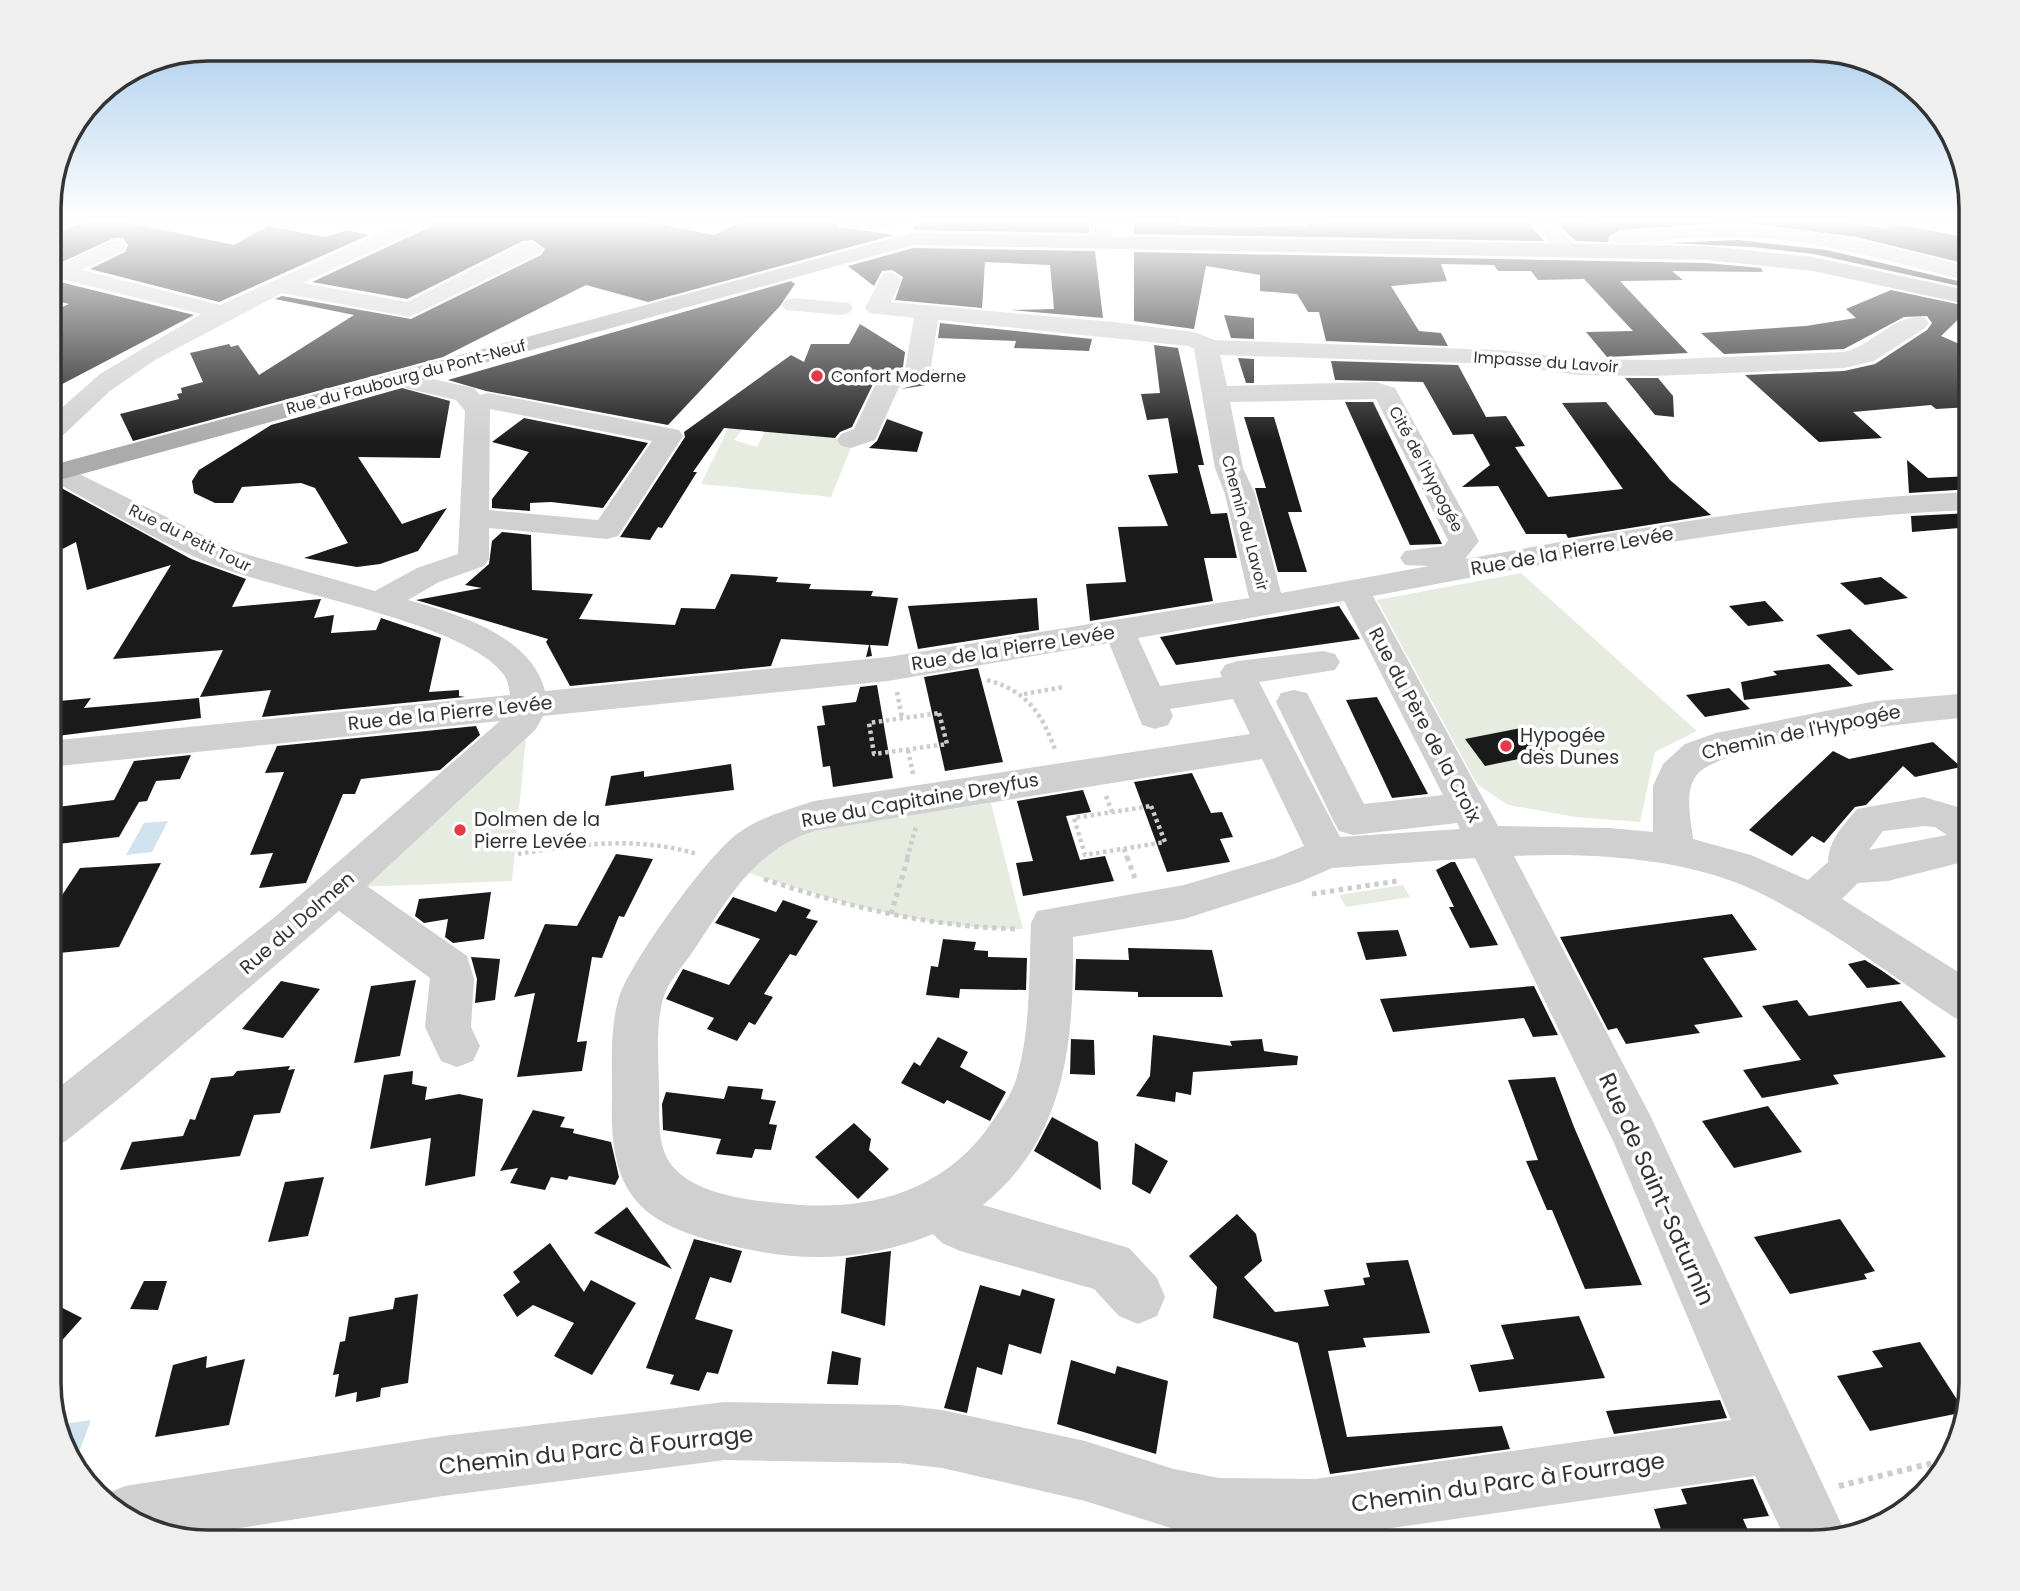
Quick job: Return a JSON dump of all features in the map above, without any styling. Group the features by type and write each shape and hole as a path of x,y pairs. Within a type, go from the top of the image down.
{"main road":[{"name":"Rue du Faubourg du Pont-Neuf","path":"62,470 409,376 678,294"}],"street":[{"path":"149,294 224,313"},
{"path":"62,421 107,381 260,294"},
{"path":"327,294 410,310 441,294"},
{"path":"884,294 877,309 1163,335 1207,342"},
{"path":"794,305 841,308"},
{"path":"850,440 865,434 889,380 917,374 927,313"},
{"name":"Impasse du Lavoir","path":"1207,342 1498,357 1579,367 1654,368 1844,360 1865,356 1917,323"},
{"name":"Chemin du Lavoir","path":"1207,342 1229,468 1240,494 1265,592 1265,606"},
{"path":"377,604 428,575 473,559 478,411 465,394 414,383 409,376"},
{"name":"Cité de l'Hypogée","path":"1217,394 1376,390 1386,394 1399,414 1464,541 1453,554 1373,561 1365,566 1354,590"},
{"path":"474,405 488,401 669,436 607,530 474,518"},
{"name":"Rue du Petit Tour","path":"62,476 223,557 256,570 418,615 476,637 512,662 527,687 527,705"},
{"name":"Rue de la Pierre Levée","path":"62,753 857,673 1265,606 1590,546 1793,514 1874,505 1959,501"},
{"name":"Rue du Père de la Croix","path":"1354,590 1478,824 1674,850 1737,866 1812,901 1959,996"},
{"path":"1125,644 1152,708 1242,686"},
{"path":"1323,662 1237,673 1270,744 1328,853"},
{"path":"1294,702 1353,820 1478,824"},
{"name":"Rue du Dolmen","path":"62,1115 178,1024 338,888 523,720 527,705"},
{"name":"Chemin de l'Hypogée","path":"1674,850 1670,799 1682,762 1696,752 1876,713 1959,706"},
{"name":"Rue du Capitaine Dreyfus","path":"1052,929 1051,1005 1039,1081 1006,1147 978,1181 941,1205 893,1222 854,1229 774,1230 677,1203 658,1188 640,1157 636,1133 638,1005 652,975 727,866 754,840 789,822 917,799 1270,744"},
{"path":"1848,868 1849,847 1871,819 1920,810 1939,811 1959,821"},
{"path":"1052,929 1052,923 1184,902 1286,871 1328,853 1478,824"},
{"name":"Rue de Saint-Saturnin","path":"1478,824 1633,1131 1771,1444 1808,1519"},
{"path":"1812,901 1848,868 1888,865 1959,848"},
{"path":"338,888 447,963 453,975 446,1027 448,1036 457,1046"},
{"path":"941,1205 960,1225 1110,1268 1138,1297"},
{"name":"Chemin du Parc à Fourrage","path":"141,1513 443,1466 725,1431 851,1431 942,1439 1085,1471 1174,1499 1219,1508 1266,1510 1315,1509 1771,1444"}],"path":[{"path":"857,673 868,687 896,683 902,718"},
{"path":"985,680 1023,694 1040,712 1064,776"},
{"path":"1023,694 1064,687"},
{"path":"939,713 947,744 874,754 869,723 902,718 939,713"},
{"path":"891,914 916,833 917,799"},
{"path":"1151,806 1165,842 1086,855 1073,818 1112,812 1151,806"},
{"path":"518,854 567,847 654,844 692,852 849,906 995,929 1052,929"},
{"path":"1301,896 1406,879"},
{"path":"1808,1519 1932,1467"}],"shaded area":[{"path":"728,429 742,430 734,440 757,447 765,432 854,440 831,497 701,484"},
{"path":"1521,573 1697,731 1655,752 1640,822 1576,817 1508,805 1477,784 1377,600"},
{"path":"526,738 512,881 360,887"},
{"path":"991,803 1023,929 951,925 881,912 743,871 798,833"},
{"path":"1403,885 1410,897 1346,907 1339,895"}],"water":[{"path":"168,821 152,852 126,855 144,823"},
{"path":"91,1420 79,1452 72,1439 67,1424"}],"building":[{"path":"62,294 110,294 194,315 62,384 62,307 69,304 62,302"},
{"path":"189,294 236,294 219,302"},
{"path":"380,294 417,294 407,299"},
{"path":"461,294 568,294 443,357 133,441 120,414 179,399 177,394 182,393 181,388 203,382 190,353 229,344 231,347 238,345 259,375 354,315 275,299 282,296 411,319"},
{"path":"620,294 676,294 648,302"},
{"path":"745,294 788,294 668,425 486,391 448,380"},
{"path":"897,294 983,294 982,308 895,300"},
{"path":"1053,294 1100,294 1103,318 1011,310 1054,309"},
{"path":"1134,294 1201,294 1194,329 1134,321"},
{"path":"1297,294 1396,294 1419,331 1441,333 1448,346 1326,341 1319,312 1308,312"},
{"path":"1598,294 1633,294 1688,353 1607,357 1586,332 1633,331"},
{"path":"1881,294 1911,294 1959,304 1959,319 1941,336 1959,344 1959,408 1936,409 1931,405 1853,412 1882,438 1819,442 1745,375 1844,371 1875,364 1927,330 1932,323 1927,316 1904,317 1844,349 1724,354 1701,333 1806,326 1856,318 1846,309"},
{"path":"1224,315 1254,318 1254,339 1231,338"},
{"path":"940,323 1092,339 1089,351 1014,348 1016,341 938,338"},
{"name":"Confort Moderne","path":"860,324 905,352 903,367 878,374 852,427 840,432 835,438 724,428 693,472 697,472 662,528 658,527 650,540 620,537 685,437 684,432 791,355 804,362 811,344 849,344"},
{"path":"1154,345 1178,348 1204,465 1198,465 1211,514 1227,513 1237,558 1204,558 1213,601 1090,621 1086,584 1126,582 1118,527 1168,526 1148,475 1178,473 1168,418 1147,420 1141,394 1160,393"},
{"path":"1238,358 1254,359 1254,383 1246,383"},
{"path":"1331,361 1458,365 1486,417 1506,416 1525,446 1515,447 1548,497 1623,489 1562,403 1606,402 1670,480 1711,515 1568,538 1566,534 1526,534 1498,486 1462,487 1490,465 1473,434 1453,435 1423,382 1335,380"},
{"path":"933,369 952,381 901,389 927,382"},
{"path":"1625,378 1658,378 1673,396 1674,417 1655,415"},
{"path":"402,388 450,401 440,458 358,457 402,524 447,508 418,551 380,564 357,567 304,558 348,543 315,488 301,483 242,487 233,503 215,503 194,493 192,481 199,470 271,425"},
{"path":"1345,402 1373,402 1442,544 1410,545"},
{"path":"1244,417 1274,417 1302,512 1288,512 1307,572 1278,572 1255,488 1266,488"},
{"path":"524,418 648,443 603,508 551,502 530,503 530,511 492,508 492,499 529,452 492,442"},
{"path":"887,419 923,432 917,452 869,448 877,441"},
{"path":"1907,460 1928,478 1959,477 1959,490 1909,493"},
{"path":"62,488 191,559 246,579 232,607 321,599 314,618 334,615 331,633 376,630 381,618 441,638 429,692 459,690 459,696 465,697 262,717 271,690 200,697 223,650 113,659 171,565 87,590 76,542 62,549"},
{"path":"1959,514 1959,528 1912,532 1911,516"},
{"path":"502,532 531,535 532,590 593,594 579,619 675,625 681,608 715,609 731,574 778,577 776,582 811,584 809,589 873,591 871,596 898,598 888,646 870,645 872,656 866,657 869,645 781,639 771,666 570,686 546,642 548,639 416,600 482,588 465,585 489,564 492,541"},
{"path":"1881,577 1908,598 1865,605 1840,583"},
{"path":"1037,598 1039,630 918,649 908,606"},
{"path":"1765,601 1784,621 1748,626 1729,606"},
{"path":"1339,606 1360,639 1176,665 1160,637"},
{"path":"1850,629 1894,670 1858,675 1816,635"},
{"path":"1829,664 1853,686 1744,700 1741,682 1777,675 1773,671"},
{"path":"978,668 1003,762 945,771 924,677"},
{"path":"877,685 893,778 833,787 830,766 823,767 817,726 825,725 822,706 856,702 860,687"},
{"path":"1729,688 1750,709 1705,717 1686,695"},
{"path":"1377,697 1428,794 1392,798 1346,700"},
{"path":"91,698 84,708 199,698 201,718 62,735 62,701"},
{"path":"476,726 480,735 440,770 361,779 355,794 343,794 306,883 259,888 273,853 250,855 284,772 265,773 277,746"},
{"name":"Hypogée des Dunes","path":"1526,727 1547,753 1485,766 1465,739"},
{"path":"1933,742 1959,767 1915,777 1903,766 1866,805 1855,807 1824,843 1812,836 1792,856 1749,830 1833,751 1849,759"},
{"path":"191,755 180,779 156,781 147,801 139,802 119,837 62,844 62,806 114,800 134,761"},
{"path":"731,764 734,790 605,806 611,776 644,771 644,777"},
{"path":"1192,773 1211,813 1222,812 1233,837 1220,839 1230,862 1167,872 1134,782"},
{"path":"1083,790 1091,812 1066,816 1080,860 1105,856 1114,881 1023,896 1016,863 1033,861 1017,801"},
{"path":"616,854 653,859 624,917 619,916 602,958 592,957 577,1042 587,1041 582,1071 517,1077 535,993 514,997 545,924 577,926"},
{"path":"1455,862 1498,945 1470,948 1449,907 1454,907 1436,870"},
{"path":"161,863 119,947 62,953 62,895 80,868"},
{"path":"491,892 484,939 453,943 445,937 448,919 424,923 415,916 419,899"},
{"path":"733,897 776,912 783,900 811,910 806,918 818,921 796,956 790,954 764,994 773,997 755,1025 749,1022 737,1041 707,1029 714,1018 666,999 683,969 729,985 760,939 715,923"},
{"path":"1732,914 1757,950 1703,958 1743,1017 1694,1025 1700,1033 1626,1044 1617,1028 1608,1030 1560,937"},
{"path":"1398,930 1407,956 1366,960 1357,932"},
{"path":"943,939 976,942 974,950 988,951 988,957 1027,958 1026,990 960,989 959,998 926,995 931,966 938,967"},
{"path":"1128,948 1212,950 1223,997 1138,997 1138,992 1075,990 1076,959 1129,960"},
{"path":"471,957 500,959 495,1000 475,1003 477,979"},
{"path":"1865,960 1901,984 1867,988 1848,964"},
{"path":"416,980 400,1056 354,1063 371,986"},
{"path":"281,981 320,989 283,1038 242,1029"},
{"path":"1534,986 1558,1035 1533,1037 1524,1018 1393,1032 1380,999"},
{"path":"1797,1000 1809,1016 1901,1001 1946,1057 1833,1075 1839,1084 1762,1098 1743,1070 1801,1060 1762,1006"},
{"path":"1153,1035 1232,1046 1230,1041 1262,1039 1264,1051 1298,1056 1297,1065 1193,1072 1191,1095 1176,1092 1175,1102 1136,1096 1150,1076"},
{"path":"938,1037 968,1052 960,1067 1006,1092 990,1121 947,1100 944,1104 901,1083 914,1062 920,1066"},
{"path":"1071,1039 1094,1040 1095,1075 1070,1074"},
{"path":"290,1066 288,1070 295,1069 280,1113 254,1115 240,1156 120,1170 132,1142 183,1136 190,1119 195,1120 211,1078 233,1076 237,1071"},
{"path":"413,1071 412,1084 427,1087 425,1100 459,1094 483,1099 475,1176 425,1186 431,1138 370,1149 384,1075"},
{"path":"1555,1077 1642,1285 1585,1289 1552,1210 1547,1210 1526,1161 1538,1160 1508,1080"},
{"path":"728,1086 763,1089 761,1099 776,1101 769,1124 777,1125 771,1150 755,1149 752,1158 716,1154 721,1139 663,1130 662,1104 666,1092 724,1099"},
{"path":"1768,1106 1802,1152 1734,1168 1702,1121"},
{"path":"533,1110 565,1117 560,1127 574,1129 573,1133 611,1142 619,1177 615,1185 569,1176 567,1180 551,1177 545,1190 510,1183 518,1168 500,1171"},
{"path":"1052,1117 1098,1142 1101,1190 1034,1151"},
{"path":"854,1123 871,1139 869,1150 889,1169 858,1199 815,1157"},
{"path":"1135,1143 1168,1161 1150,1194 1132,1184"},
{"path":"324,1177 308,1236 268,1242 285,1182"},
{"path":"627,1207 672,1269 594,1233"},
{"path":"1237,1214 1256,1234 1262,1261 1244,1277 1275,1312 1329,1306 1324,1290 1365,1285 1363,1278 1370,1277 1366,1263 1408,1260 1430,1333 1363,1338 1366,1347 1328,1351 1347,1437 1502,1426 1510,1449 1330,1474 1298,1343 1213,1318 1217,1287 1189,1256"},
{"path":"1840,1219 1875,1271 1864,1274 1867,1279 1790,1294 1754,1237"},
{"path":"694,1239 742,1251 731,1283 710,1277 695,1319 733,1330 718,1374 707,1372 699,1391 670,1384 674,1375 646,1368"},
{"path":"550,1243 584,1292 591,1280 636,1303 592,1375 554,1356 574,1323 533,1305 517,1317 503,1295 520,1282 513,1272"},
{"path":"891,1251 885,1326 841,1313 846,1258"},
{"path":"144,1281 167,1281 158,1310 130,1309"},
{"path":"980,1285 1020,1296 1022,1289 1055,1299 1041,1354 1009,1344 1002,1375 977,1367 967,1413 944,1408"},
{"path":"418,1294 408,1383 381,1388 380,1397 356,1402 357,1392 335,1397 339,1374 333,1375 340,1342 345,1341 349,1317 393,1309 395,1298"},
{"path":"62,1308 82,1318 62,1340"},
{"path":"1579,1316 1605,1378 1479,1392 1470,1365 1514,1359 1501,1325"},
{"path":"1920,1342 1957,1400 1956,1414 1870,1431 1837,1376 1883,1367 1872,1351"},
{"path":"832,1351 861,1358 858,1385 827,1384"},
{"path":"207,1356 206,1368 245,1359 229,1425 155,1437 173,1365"},
{"path":"1071,1360 1115,1374 1117,1366 1168,1381 1156,1454 1057,1424"},
{"path":"1720,1400 1727,1418 1614,1434 1606,1411"},
{"path":"1753,1479 1769,1516 1743,1519 1748,1530 1661,1530 1654,1509 1687,1504 1681,1489"}],"place":[{"name":"Confort Moderne","path":"817,376"},
{"name":"Hypogée des Dunes","path":"1506,746"},
{"name":"Dolmen de la Pierre Levée","path":"460,830"}]}
